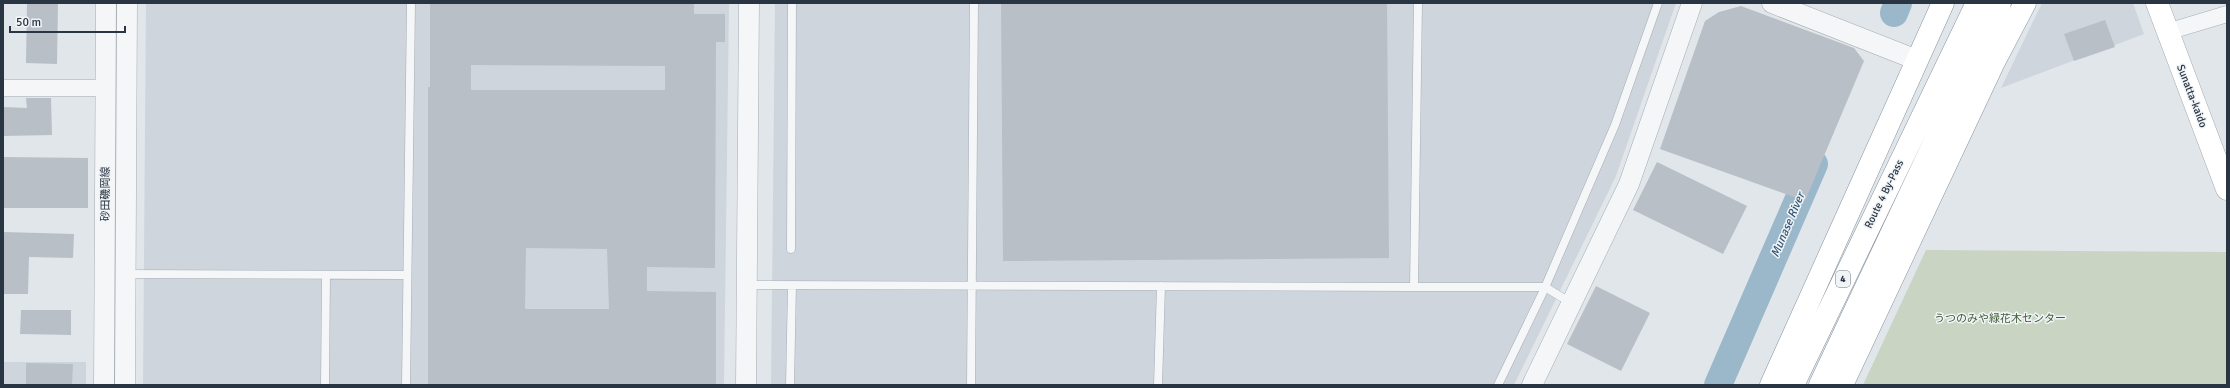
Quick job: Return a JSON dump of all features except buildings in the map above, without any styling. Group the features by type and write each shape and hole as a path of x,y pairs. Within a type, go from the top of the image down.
{"main road":[{"path":"1771,385 1943,3"},
{"name":"Route 4 By-Pass","path":"1793,385 1977,3"},
{"name":"Route 4 By-Pass","path":"1820,385 2000,3"},
{"path":"1842,385 1993,64 2025,3"},
{"name":"Sunatta-kaido","path":"2157,3 2227,189"}],"street":[{"name":"砂田磯岡線","path":"104,385 106,3"},
{"name":"砂田磯岡線","path":"125,385 127,3"},
{"path":"746,385 749,3"},
{"path":"1532,385 1629,184 1692,3"},
{"path":"1772,3 1917,60"},
{"path":"2167,32 2227,14"},
{"path":"3,88 105,88"}],"lane":[{"path":"406,385 406,275 411,3"},
{"path":"791,249 792,3"},
{"path":"971,385 974,3"},
{"path":"1414,287 1418,3"},
{"path":"1498,385 1545,287 1615,125 1658,3"},
{"path":"126,274 406,275"},
{"path":"324,385 326,275"},
{"path":"747,285 1545,287 1571,303"},
{"path":"790,385 792,285"},
{"path":"1158,385 1161,286"}],"shaded area":[{"path":"146,3 729,3 724,385 143,385"},
{"path":"775,3 1676,3 1616,176 1514,385 771,385"},
{"path":"2042,3 2133,3 2144,34 2001,88"},
{"path":"3,362 86,362 86,385 3,385"}],"green space":[{"name":"うつのみや緑花木センター","path":"1926,250 2227,252 2227,385 1863,385"}],"waterway":[{"name":"Munase River","path":"1894,13 1898,3"},
{"name":"Munase River","path":"1718,385 1814,164"}]}
